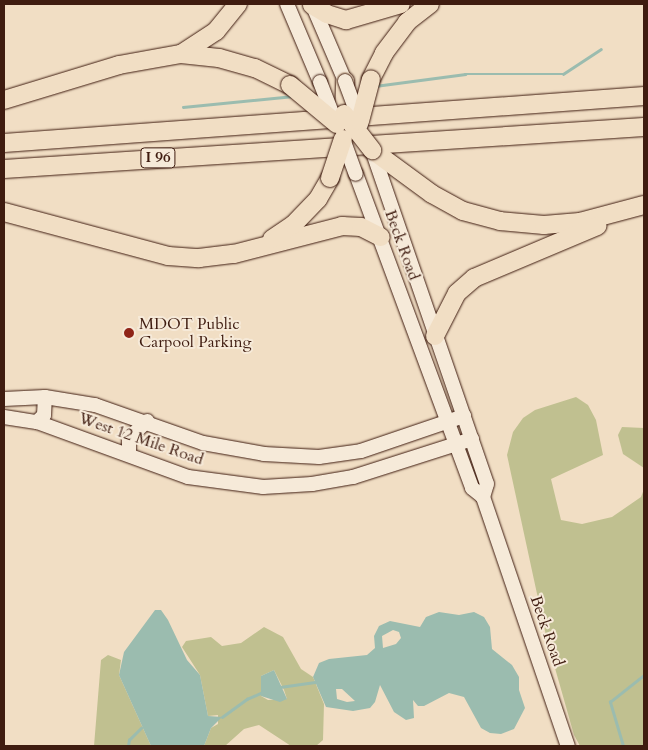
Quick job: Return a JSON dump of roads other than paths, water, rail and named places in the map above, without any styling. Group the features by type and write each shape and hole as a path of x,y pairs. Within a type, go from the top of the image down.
{"highway":[{"path":"181,54 216,31 238,4"},
{"path":"312,4 332,17 346,20 401,4"},
{"path":"234,254 267,242 293,225 318,199 352,132 371,78 384,53 407,22 430,4"},
{"path":"4,100 119,65 181,54 219,58 255,68 290,85 352,132 389,172 463,210 500,221 544,226 580,222 644,205"},
{"path":"345,81 356,174"},
{"path":"320,82 352,132"},
{"name":"I 96","path":"4,143 644,96"},
{"name":"I 96","path":"4,169 644,127"},
{"path":"435,336 457,293 474,278 644,205"},
{"path":"4,212 168,256 199,258 234,254 342,226 361,227 381,237"}],"main road":[{"path":"287,4 320,82"},
{"path":"312,4 345,81"},
{"name":"Beck Road","path":"389,172 435,336 487,484 484,498 568,746"},
{"name":"Beck Road","path":"356,174 381,237 472,488 484,498"},
{"path":"37,422 44,416 44,397"},
{"name":"West 12 Mile Road","path":"4,399 44,397 95,405 147,421 176,436 203,443 264,454 319,457 361,451 464,416"},
{"name":"West 12 Mile Road","path":"4,417 37,422 188,476 263,487 312,484 353,477 472,439"},
{"path":"129,454 129,438 147,421"}],"waterway":[{"path":"375,86 465,74 563,74 601,49"},
{"path":"183,107 293,96"},
{"path":"623,746 610,702 644,675"},
{"path":"280,687 315,682"},
{"path":"222,717 247,699 263,692"},
{"path":"128,746 129,740 141,728"}],"place":[{"name":"MDOT Public Carpool Parking","path":"129,333"}]}
